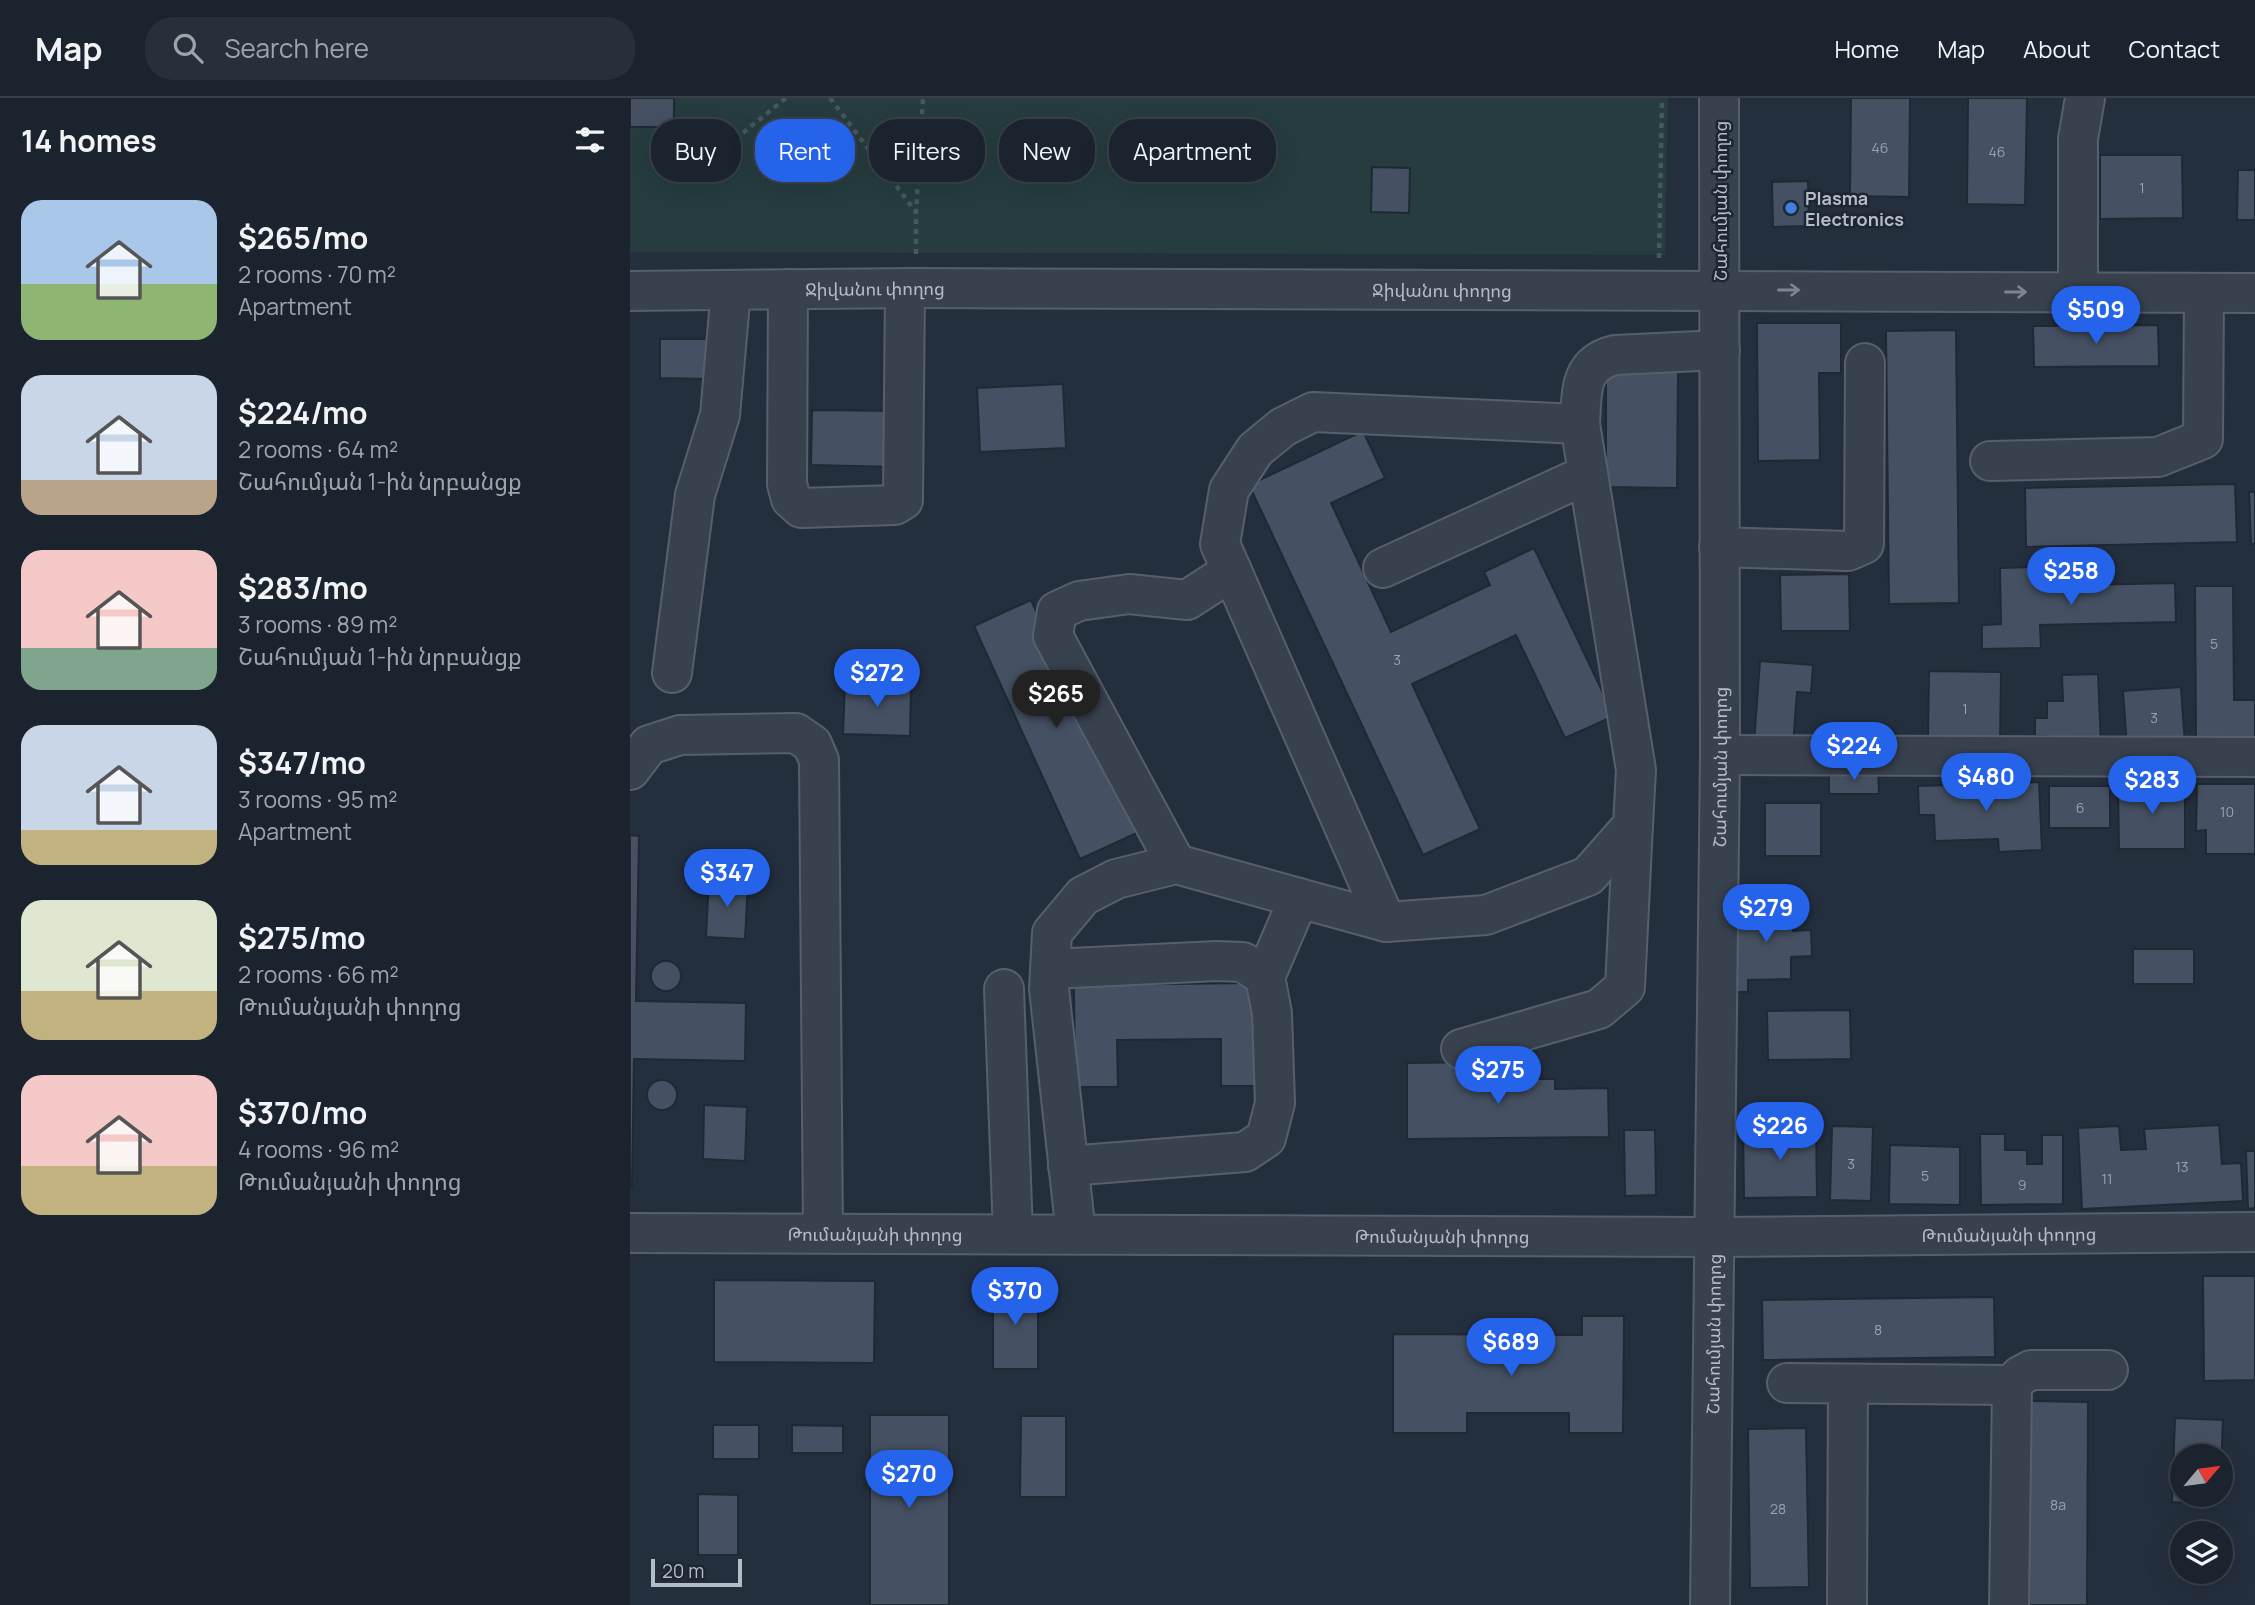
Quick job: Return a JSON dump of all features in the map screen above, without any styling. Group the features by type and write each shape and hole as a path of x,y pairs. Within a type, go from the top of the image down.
{"street":[{"name":"Շահումյան փողոց","path":"1710,1605 1720,755 1719,98"},
{"path":"2078,292 2078,139 2085,98"},
{"name":"Ջիվանու փողոց","path":"630,291 910,288 2255,293"},
{"path":"789,289 788,484 791,499 801,508 895,505 903,500 910,288"},
{"path":"672,673 695,495 720,415 731,290"},
{"path":"1990,461 2158,457 2203,439 2204,293"},
{"path":"1461,1049 1599,1009 1625,987 1636,770 1580,425 1583,382 1594,363 1615,355 1720,350"},
{"path":"1719,547 1848,551 1864,544 1865,363"},
{"path":"1386,922 1220,544 1229,490 1255,450 1283,427 1313,412 1580,425"},
{"path":"1383,568 1588,474"},
{"path":"1176,864 1053,636 1057,611 1079,601 1129,594 1187,600 1232,571"},
{"path":"630,770 649,745 680,736 796,733 812,744 819,760 823,1233"},
{"path":"1720,755 2255,757"},
{"path":"1076,1234 1049,989 1052,933 1083,897 1116,879 1176,864 1386,922 1486,915 1588,876 1633,825"},
{"path":"1068,1166 1245,1152 1266,1138 1275,1103 1272,1013 1265,977 1299,898"},
{"path":"1050,969 1217,961 1243,962 1265,977"},
{"path":"1004,989 1013,1234"},
{"name":"Թումանյանի փողոց","path":"630,1233 1714,1237 2255,1232"},
{"path":"2009,1605 2012,1385 2020,1376 2031,1370 2108,1370"},
{"path":"1787,1383 2012,1385"},
{"path":"1847,1385 1847,1605"}],"path":[{"path":"741,134 786,98"},
{"path":"830,98 916,212"},
{"path":"910,288 923,98"},
{"path":"1660,259 1662,98"}],"green space":[{"path":"630,98 1668,98 1665,255 630,252"}],"building":[{"path":"630,98 674,98 674,119 651,119 651,127 630,127"},
{"path":"1851,98 1910,98 1909,197 1850,196"},
{"path":"1968,98 2027,98 2025,205 1967,204"},
{"path":"2100,155 2182,155 2183,218 2100,219"},
{"path":"1372,167 1410,168 1409,213 1371,212"},
{"path":"2238,170 2255,170 2255,220 2237,220"},
{"path":"1808,181 1809,226 1773,227 1772,182"},
{"path":"1757,323 1841,323 1841,373 1819,373 1820,460 1758,461"},
{"path":"2158,325 2159,366 2034,367 2033,326"},
{"path":"1956,330 1959,603 1889,604 1886,331"},
{"path":"660,339 709,339 709,379 660,378"},
{"path":"1606,369 1678,369 1677,488 1606,487"},
{"path":"1063,384 1066,448 980,452 977,388"},
{"path":"812,410 899,411 898,467 811,465"},
{"path":"1363,431 1385,478 1331,503 1391,632 1490,585 1484,572 1534,548 1614,716 1565,738 1516,635 1412,684 1480,829 1423,855 1249,485"},
{"path":"2235,484 2237,542 2026,547 2025,488"},
{"path":"2249,492 2255,492 2255,544 2251,544"},
{"path":"2036,567 2037,586 2175,583 2176,622 2040,625 2041,648 1982,649 1982,625 2001,624 2000,568"},
{"path":"1849,574 1850,631 1781,631 1780,575"},
{"path":"2195,586 2233,586 2234,700 2255,700 2255,742 2196,742"},
{"path":"1031,600 1137,833 1080,859 974,626"},
{"path":"1760,661 1813,665 1811,693 1797,692 1793,746 1754,743"},
{"path":"1929,671 2001,672 2000,745 1928,743"},
{"path":"2098,674 2101,747 2047,749 2047,736 2035,736 2035,718 2047,718 2047,701 2063,701 2062,675"},
{"path":"845,682 911,685 910,736 843,734"},
{"path":"2181,687 2185,744 2127,747 2123,691"},
{"path":"1829,769 1878,769 1879,794 1829,794"},
{"path":"2039,782 2042,850 1999,852 1998,839 1935,841 1934,815 1919,815 1918,786"},
{"path":"2118,784 2185,784 2185,849 2119,849"},
{"path":"2197,784 2255,784 2255,854 2206,854 2206,830 2196,831"},
{"path":"2049,786 2110,786 2110,828 2049,828"},
{"path":"1765,803 1821,803 1821,856 1765,856"},
{"path":"630,835 639,836 636,1001 746,1003 745,1061 634,1059 632,1187 630,1187"},
{"path":"709,879 748,881 745,939 706,937"},
{"path":"1793,905 1793,931 1811,930 1812,956 1791,957 1791,979 1748,980 1748,992 1735,992 1733,906"},
{"path":"2133,949 2194,949 2194,984 2133,984"},
{"path":"666,961 676,966 681,976 676,986 666,991 656,986 651,976 656,966"},
{"path":"1255,983 1257,1086 1221,1086 1221,1039 1117,1040 1118,1087 1075,1087 1074,985"},
{"path":"1850,1010 1851,1059 1768,1060 1767,1011"},
{"path":"1480,1062 1480,1079 1555,1079 1555,1089 1608,1088 1609,1137 1407,1139 1407,1063"},
{"path":"662,1080 673,1084 677,1095 673,1106 662,1110 651,1106 647,1095 651,1084"},
{"path":"704,1105 747,1107 745,1161 703,1159"},
{"path":"1816,1125 1817,1197 1744,1198 1743,1126"},
{"path":"2219,1125 2222,1164 2241,1163 2243,1201 2082,1209 2078,1128 2119,1126 2121,1150 2146,1149 2144,1129"},
{"path":"1832,1126 1873,1127 1871,1201 1830,1200"},
{"path":"1624,1130 1655,1130 1656,1195 1625,1196"},
{"path":"1980,1134 2005,1134 2005,1150 2027,1150 2027,1164 2042,1164 2042,1135 2063,1135 2063,1204 1981,1205"},
{"path":"1890,1145 1960,1147 1960,1205 1889,1204"},
{"path":"2246,1151 2255,1151 2255,1208 2248,1209"},
{"path":"2203,1276 2255,1276 2255,1380 2204,1381"},
{"path":"714,1280 875,1281 874,1363 714,1362"},
{"path":"993,1284 1038,1285 1038,1369 993,1369"},
{"path":"1994,1297 1995,1357 1763,1360 1762,1300"},
{"path":"1582,1316 1624,1316 1623,1433 1569,1433 1569,1413 1467,1413 1467,1433 1393,1433 1393,1334 1582,1335"},
{"path":"2029,1401 2088,1402 2087,1605 2027,1605"},
{"path":"870,1415 949,1415 949,1605 870,1605"},
{"path":"1021,1416 1066,1416 1066,1497 1020,1497"},
{"path":"2175,1418 2223,1420 2222,1444 2174,1444"},
{"path":"713,1425 759,1425 759,1459 713,1459"},
{"path":"792,1425 843,1426 843,1453 792,1453"},
{"path":"1806,1428 1809,1587 1750,1588 1748,1429"},
{"path":"698,1494 738,1495 738,1555 698,1555"}],"place":[{"name":"Plasma Electronics","path":"1791,208"}]}
